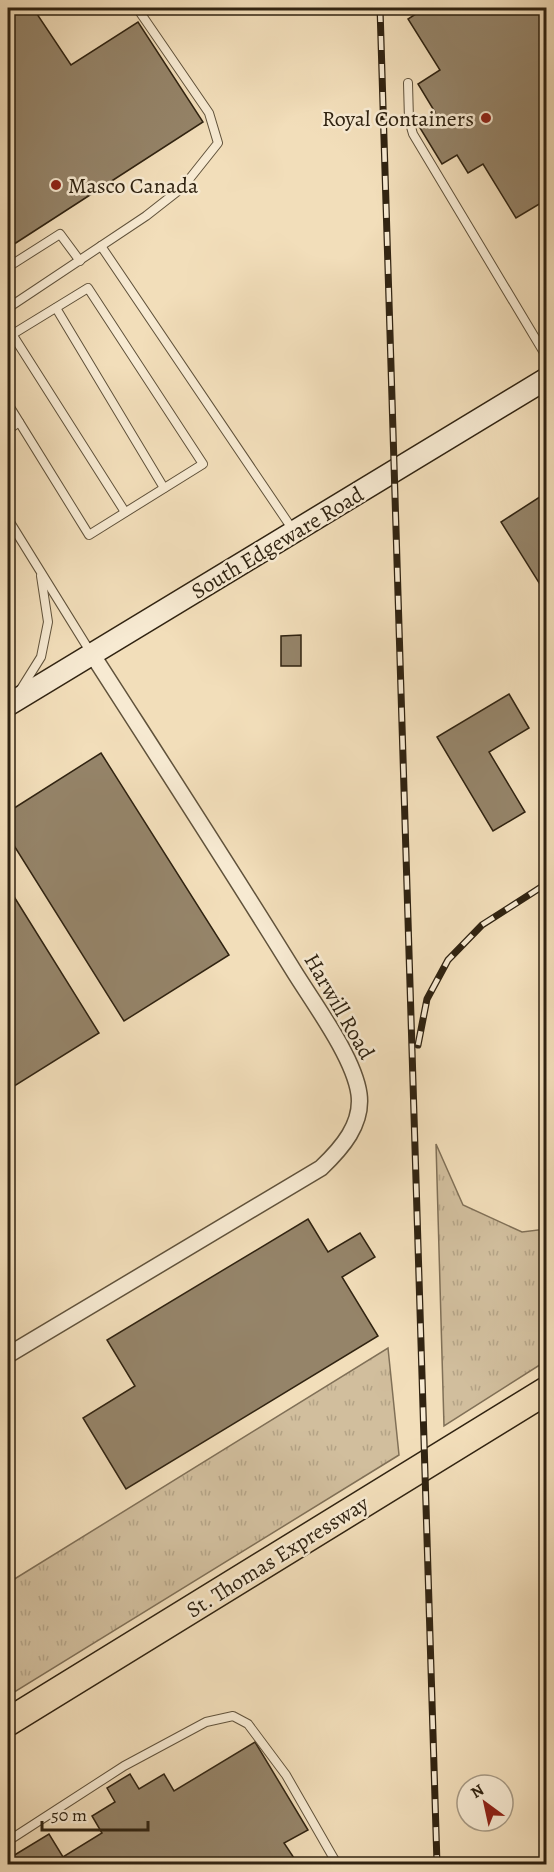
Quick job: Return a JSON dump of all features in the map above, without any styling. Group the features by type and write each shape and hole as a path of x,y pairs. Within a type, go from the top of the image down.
{"highway":[{"name":"St. Thomas Expressway","path":"8,1722 546,1390"}],"main road":[{"name":"South Edgeware Road","path":"11,702 546,379"}],"street":[{"name":"Harwill Road","path":"8,1355 321,1168 340,1149 358,1113 359,1095 355,1075 343,1052 92,654"}],"lane":[{"path":"8,308 81,261 183,187 218,143 209,113 137,8"},
{"path":"408,83 409,120 413,134 546,356"},
{"path":"8,267 60,234 81,261"},
{"path":"101,246 294,532"},
{"path":"8,404 89,535 203,464 88,288 10,336 125,512"},
{"path":"56,308 164,488"},
{"path":"8,430 19,422"},
{"path":"8,519 92,654"},
{"path":"11,702 40,657 48,622 40,572"},
{"path":"8,1841 124,1766 206,1722 233,1716 248,1724 286,1775 337,1864"}],"green space":[{"path":"436,1144 463,1205 522,1232 546,1229 546,1361 444,1426"},
{"path":"388,1348 399,1455 8,1696 8,1583"}],"building":[{"name":"Masco Canada","path":"17,8 33,8 71,65 138,22 203,122 8,248 8,14"},
{"name":"Royal Containers","path":"425,8 546,8 546,200 516,218 483,164 468,173 457,155 442,164 417,123 435,112 418,84 440,70 408,19"},
{"path":"546,493 546,594 501,522"},
{"path":"301,635 301,666 281,666 281,636"},
{"path":"509,694 529,728 489,752 525,812 493,831 437,737"},
{"path":"101,753 229,955 124,1021 8,836 8,812"},
{"path":"8,887 99,1033 8,1090"},
{"path":"308,1219 328,1252 360,1233 375,1257 342,1277 378,1336 126,1489 83,1418 135,1386 107,1340"},
{"path":"255,1742 308,1830 284,1843 298,1864 8,1864 8,1859 49,1834 63,1857 102,1833 92,1816 115,1802 107,1788 130,1774 139,1789 164,1774 174,1791"}],"railway":[{"path":"380,8 437,1864"},
{"path":"418,1045 427,999 448,960 482,925 546,884"}],"place":[{"name":"Royal Containers","path":"486,118"},
{"name":"Masco Canada","path":"56,185"}]}
